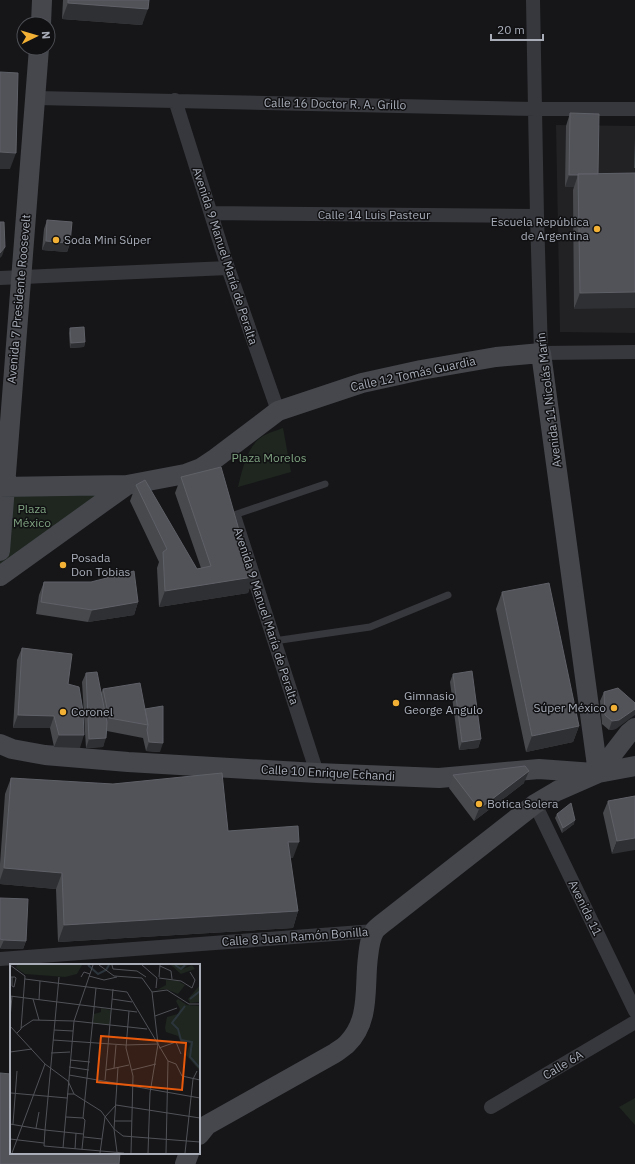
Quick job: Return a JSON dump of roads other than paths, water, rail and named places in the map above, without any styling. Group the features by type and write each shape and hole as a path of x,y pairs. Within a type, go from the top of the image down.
{"street":[{"path":"41,16 42,0"},
{"name":"Avenida 11 Nicolás Marín","path":"533,0 534,109 542,353 598,773"},
{"name":"Avenida 7 Presidente Roosevelt","path":"0,551 2,487 21,277 39,56"},
{"name":"Calle 16 Doctor R. A. Grillo","path":"36,98 534,109 635,109"},
{"name":"Avenida 9 Manuel María de Peralta","path":"175,100 228,268 278,411"},
{"name":"Calle 14 Luis Pasteur","path":"211,213 537,216"},
{"path":"0,278 228,268"},
{"name":"Calle 12 Tomás Guardia","path":"2,487 127,485 185,474 201,468 218,465 278,411 362,383 421,370 496,357 542,353 635,352"},
{"path":"0,576 127,485"},
{"name":"Avenida 9 Manuel María de Peralta","path":"230,501 317,773"},
{"path":"598,773 629,733 635,728"},
{"name":"Calle 10 Enrique Echandi","path":"0,744 12,749 46,755 128,762 317,773 439,778 539,768 598,773"},
{"name":"Calle 8 Juan Ramón Bonilla","path":"0,959 375,931 535,804 557,791 598,773 635,766"},
{"name":"Avenida 11","path":"535,804 635,1010"},
{"path":"200,1134 207,1126 335,1053 347,1044 358,1031 364,1014 369,946 375,931"},
{"name":"Calle 6A","path":"491,1107 635,1022"},
{"path":"185,1164 189,1154"}],"lane":[{"path":"234,515 325,484"},
{"path":"274,641 370,627 448,596"}],"place":[{"name":"Escuela República de Argentina","path":"597,229"},
{"name":"Soda Mini Súper","path":"56,240"},
{"name":"Posada Don Tobias","path":"63,565"},
{"name":"Gimnasio George Angulo","path":"396,703"},
{"name":"Súper México","path":"614,708"},
{"name":"Coronel","path":"63,712"},
{"name":"Botica Solera","path":"479,804"}],"park label":[{"name":"Plaza Morelos","path":"269,458"},
{"name":"Plaza México","path":"32,516"}]}
